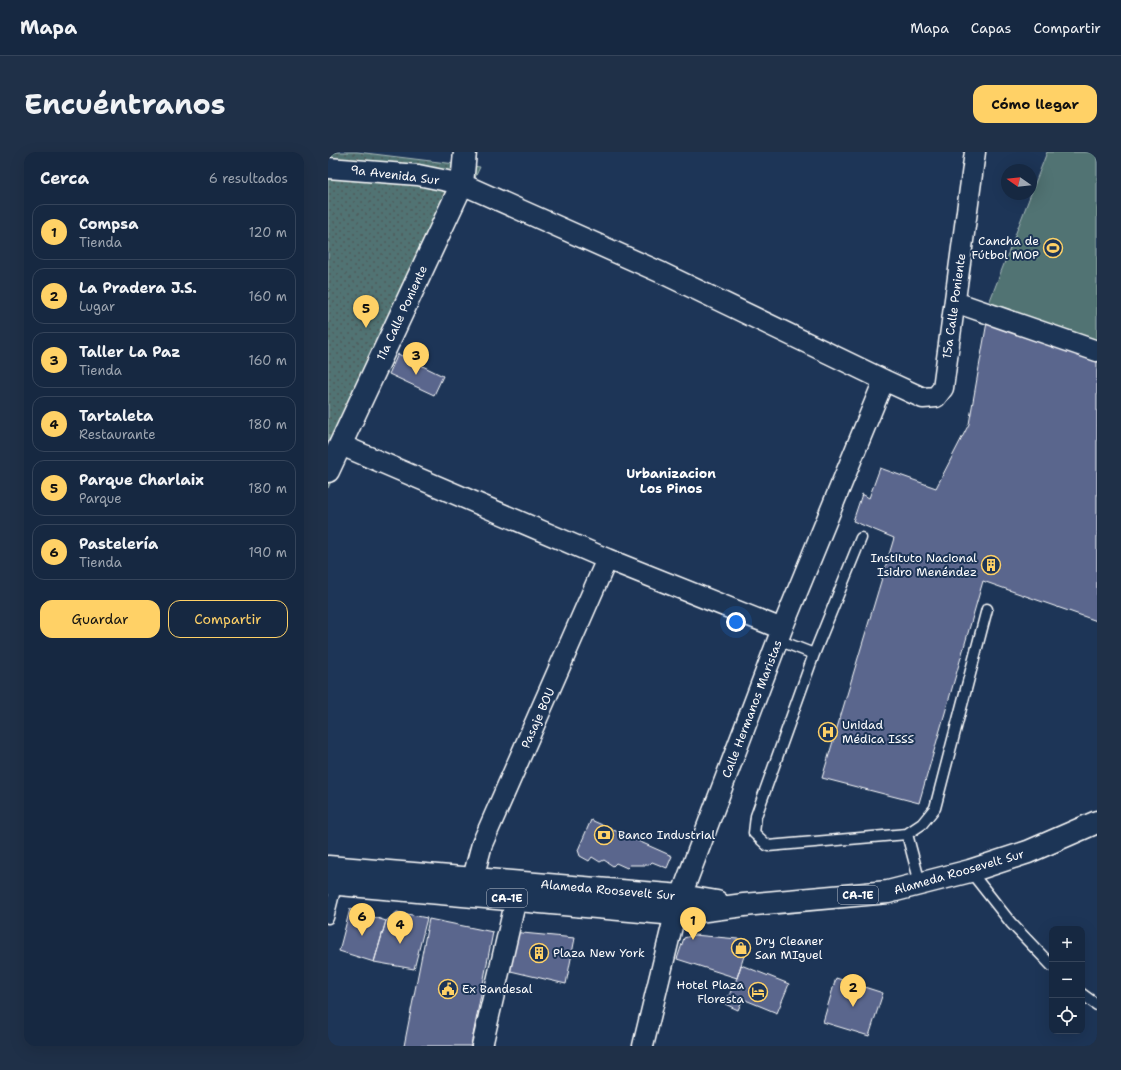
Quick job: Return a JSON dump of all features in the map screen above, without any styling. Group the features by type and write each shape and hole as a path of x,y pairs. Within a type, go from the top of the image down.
{"main road":[{"name":"11a Calle Poniente","path":"328,471 462,184 465,152"},
{"name":"Alameda Roosevelt Sur","path":"332,878 516,899 744,906 888,892 970,871 1028,852 1097,822"},
{"name":"Alameda Roosevelt Sur","path":"332,878 473,878 678,905"}],"street":[{"name":"15a Calle Poniente","path":"943,388 975,152"},
{"name":"9a Avenida Sur","path":"328,168 418,175 462,184 662,273 923,398 936,397 943,388"},
{"path":"955,302 1097,352"},
{"name":"Calle Hermanos Maristas","path":"643,1046 678,905 780,635 884,380"},
{"path":"341,445 780,635"},
{"name":"Pasaje BOU","path":"473,878 482,844 607,559"},
{"path":"482,1046 516,899"}],"lane":[{"path":"861,538 814,654 756,816 754,833 768,846 907,834 922,824 935,808 987,609"},
{"path":"780,635 814,654"},
{"path":"907,834 920,884"},
{"path":"970,871 1011,924 1049,963"},
{"path":"328,918 334,894 332,878"},
{"path":"1085,996 1097,1006"}],"green space":[{"path":"328,152 357,152 480,167 328,488"},
{"name":"Cancha de Fútbol MOP","path":"1047,152 1097,152 1097,342 989,303 1029,200 1037,200 1037,178"}],"building":[{"name":"Instituto Nacional Isidro Menéndez","path":"987,322 1097,361 1097,621 983,581 919,803 822,778 894,538 853,521 862,494 869,498 880,468 936,488 969,424"},
{"path":"398,354 443,376 434,395 389,374"},
{"name":"Banco Industrial","path":"591,820 672,856 667,868 652,862 649,865 630,865 627,868 616,863 613,866 604,860 600,862 592,857 589,861 580,856 578,850"},
{"path":"350,909 386,921 374,962 339,951"},
{"path":"397,912 427,918 414,969 374,962 386,921"},
{"name":"Ex Bandesal","path":"429,919 493,932 471,1046 404,1046"},
{"name":"Plaza New York","path":"512,932 575,938 566,984 502,969"},
{"path":"694,935 749,940 737,978 677,959 684,938"},
{"name":"Hotel Plaza Floresta","path":"741,965 789,984 777,1013 743,999 738,1010 725,1004 737,978"},
{"path":"836,978 883,993 869,1036 823,1022"}],"place":[{"name":"Cancha de Fútbol MOP","path":"1053,248"},
{"name":"Parque Charlaix","path":"366,328"},
{"name":"Taller La Paz","path":"416,375"},
{"name":"Instituto Nacional Isidro Menéndez","path":"991,565"},
{"name":"Unidad Médica ISSS","path":"828,732"},
{"name":"Banco Industrial","path":"604,835"},
{"name":"Pastelería","path":"362,936"},
{"name":"Compsa","path":"693,940"},
{"name":"Tartaleta","path":"400,944"},
{"name":"Dry Cleaner San MIguel","path":"741,948"},
{"name":"Plaza New York","path":"539,953"},
{"name":"Ex Bandesal","path":"448,989"},
{"name":"Hotel Plaza Floresta","path":"758,992"},
{"name":"La Pradera J.S.","path":"853,1007"}],"district":[{"name":"Urbanizacion Los Pinos","path":"671,480"}]}
